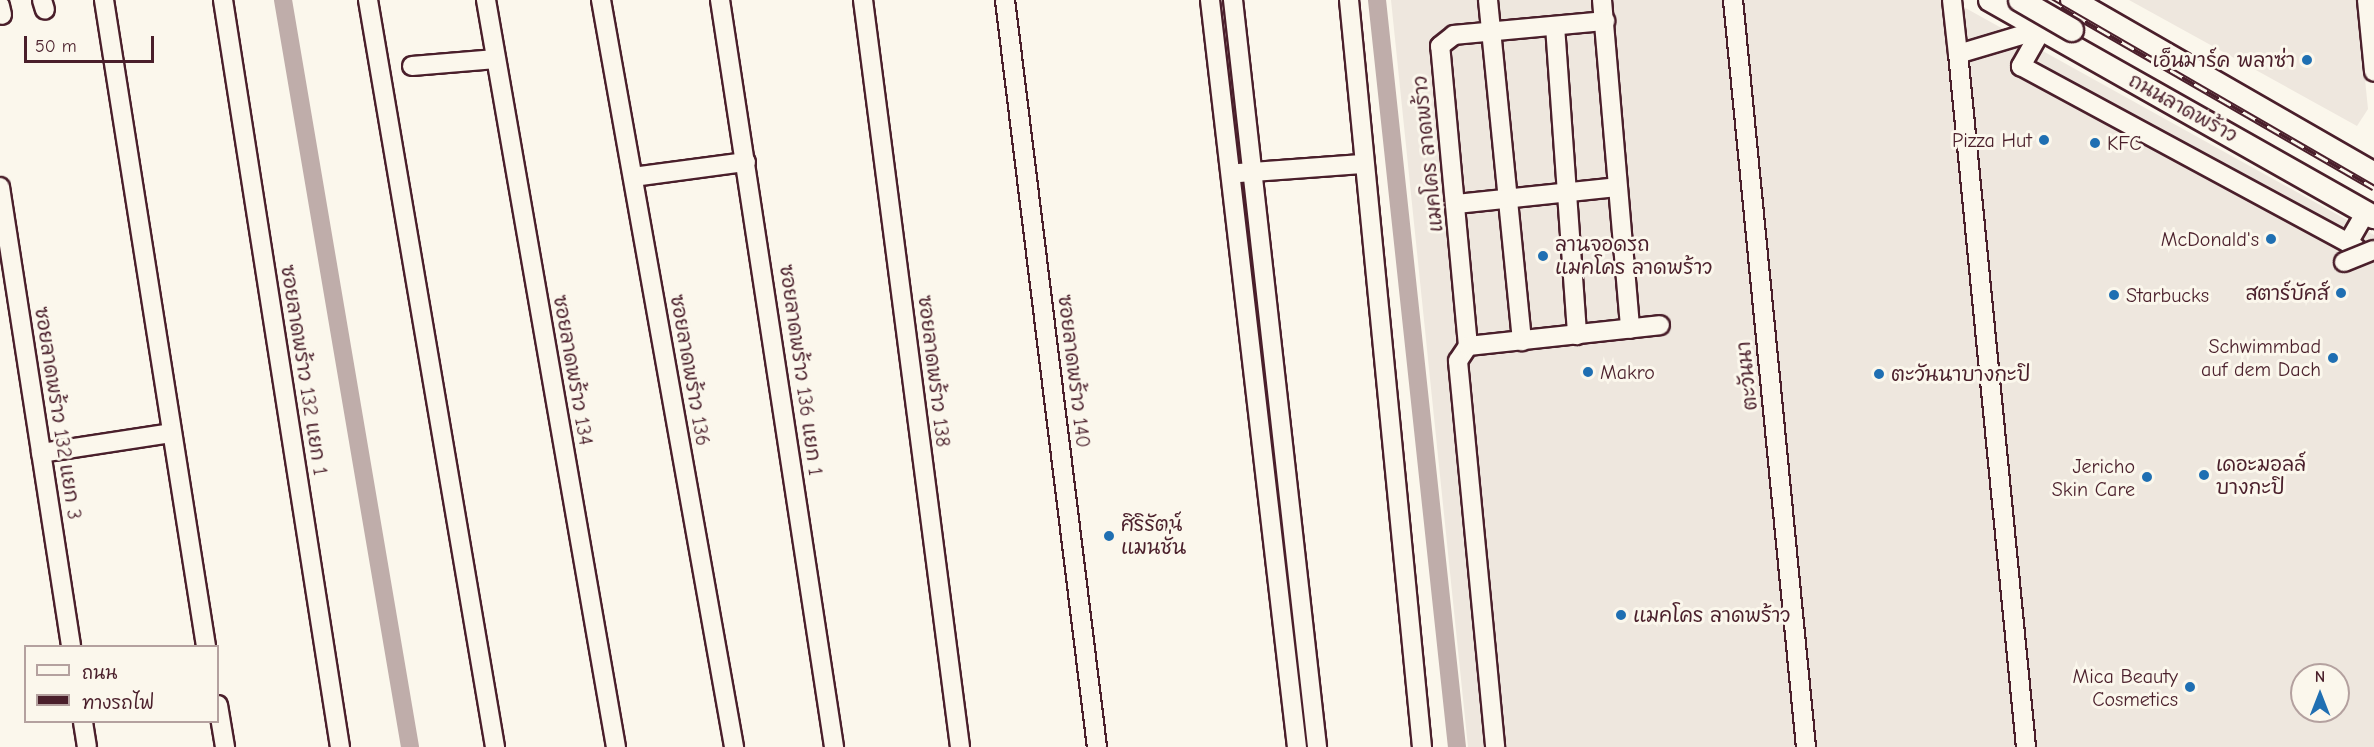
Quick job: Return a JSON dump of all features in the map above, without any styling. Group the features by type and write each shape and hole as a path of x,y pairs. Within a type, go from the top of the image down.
{"main road":[{"name":"ถนนลาดพร้าว","path":"1990,0 2371,210"},
{"path":"2020,0 2371,210"},
{"path":"2044,0 2045,31"},
{"path":"2045,31 2066,0"},
{"path":"2072,0 2374,174"},
{"path":"2098,0 2374,157"}],"street":[{"path":"104,0 206,645"},
{"name":"ซอยลาดพร้าว 132 แยก 1","path":"223,0 340,747"},
{"path":"368,0 495,747"},
{"name":"ซอยลาดพร้าว 134","path":"486,0 616,747"},
{"name":"ซอยลาดพร้าว 136","path":"601,0 734,747"},
{"name":"ซอยลาดพร้าว 136 แยก 1","path":"720,0 834,747"},
{"name":"ซอยลาดพร้าว 138","path":"863,0 960,747"},
{"name":"ซอยลาดพร้าว 140","path":"1005,0 1097,747"},
{"path":"1210,0 1228,174 1297,747"},
{"path":"1233,0 1249,172 1317,747"},
{"path":"1349,0 1362,164 1422,747"},
{"path":"1488,0 1522,341"},
{"path":"1602,0 1630,329"},
{"name":"ตะวันนา","path":"1733,0 1806,747"},
{"path":"1952,0 2026,747"},
{"path":"2367,0 2374,72"},
{"name":"แมคโคร ลาดพร้าว","path":"1468,346 1440,46 1454,35 1605,21"},
{"path":"1555,26 1577,335"},
{"path":"1958,54 2045,31"},
{"path":"2045,31 2021,66 2374,257"},
{"path":"412,66 496,59"},
{"path":"633,177 746,162"},
{"path":"1228,174 1362,164"},
{"name":"ซอยลาดพร้าว 132 แยก 3","path":"0,187 71,645"},
{"path":"1456,204 1617,187"},
{"path":"2348,243 2371,210"},
{"path":"2344,262 2374,250"},
{"path":"1496,747 1458,361 1468,346 1660,325"},
{"path":"42,453 171,433"},
{"path":"219,711 225,747"},
{"path":"83,723 87,747"}],"shaded area":[{"path":"1391,0 1951,0 2374,235 2374,747 1468,747"},
{"name":"เอ็นมาร์ค พลาซ่า","path":"2129,0 2357,0 2368,109 2357,126"}],"waterway":[{"path":"283,0 410,747"},
{"path":"1377,0 1457,747"}],"railway":[{"path":"2049,0 2374,188"}],"place":[{"name":"เอ็นมาร์ค พลาซ่า","path":"2307,60"},
{"name":"Pizza Hut","path":"2044,140"},
{"name":"KFC","path":"2095,143"},
{"name":"McDonald's","path":"2271,239"},
{"name":"ลานจอดรถ แมคโคร ลาดพร้าว","path":"1543,256"},
{"name":"สตาร์บัคส์","path":"2341,293"},
{"name":"Starbucks","path":"2114,295"},
{"name":"Schwimmbad auf dem Dach","path":"2333,358"},
{"name":"Makro","path":"1588,372"},
{"name":"ตะวันนาบางกะปิ","path":"1879,374"},
{"name":"เดอะมอลล์ บางกะปิ","path":"2204,475"},
{"name":"Jericho Skin Care","path":"2147,477"},
{"name":"ศิริรัตน์ แมนชั่น","path":"1109,536"},
{"name":"แมคโคร ลาดพร้าว","path":"1621,615"},
{"name":"Mica Beauty Cosmetics","path":"2190,687"}]}
